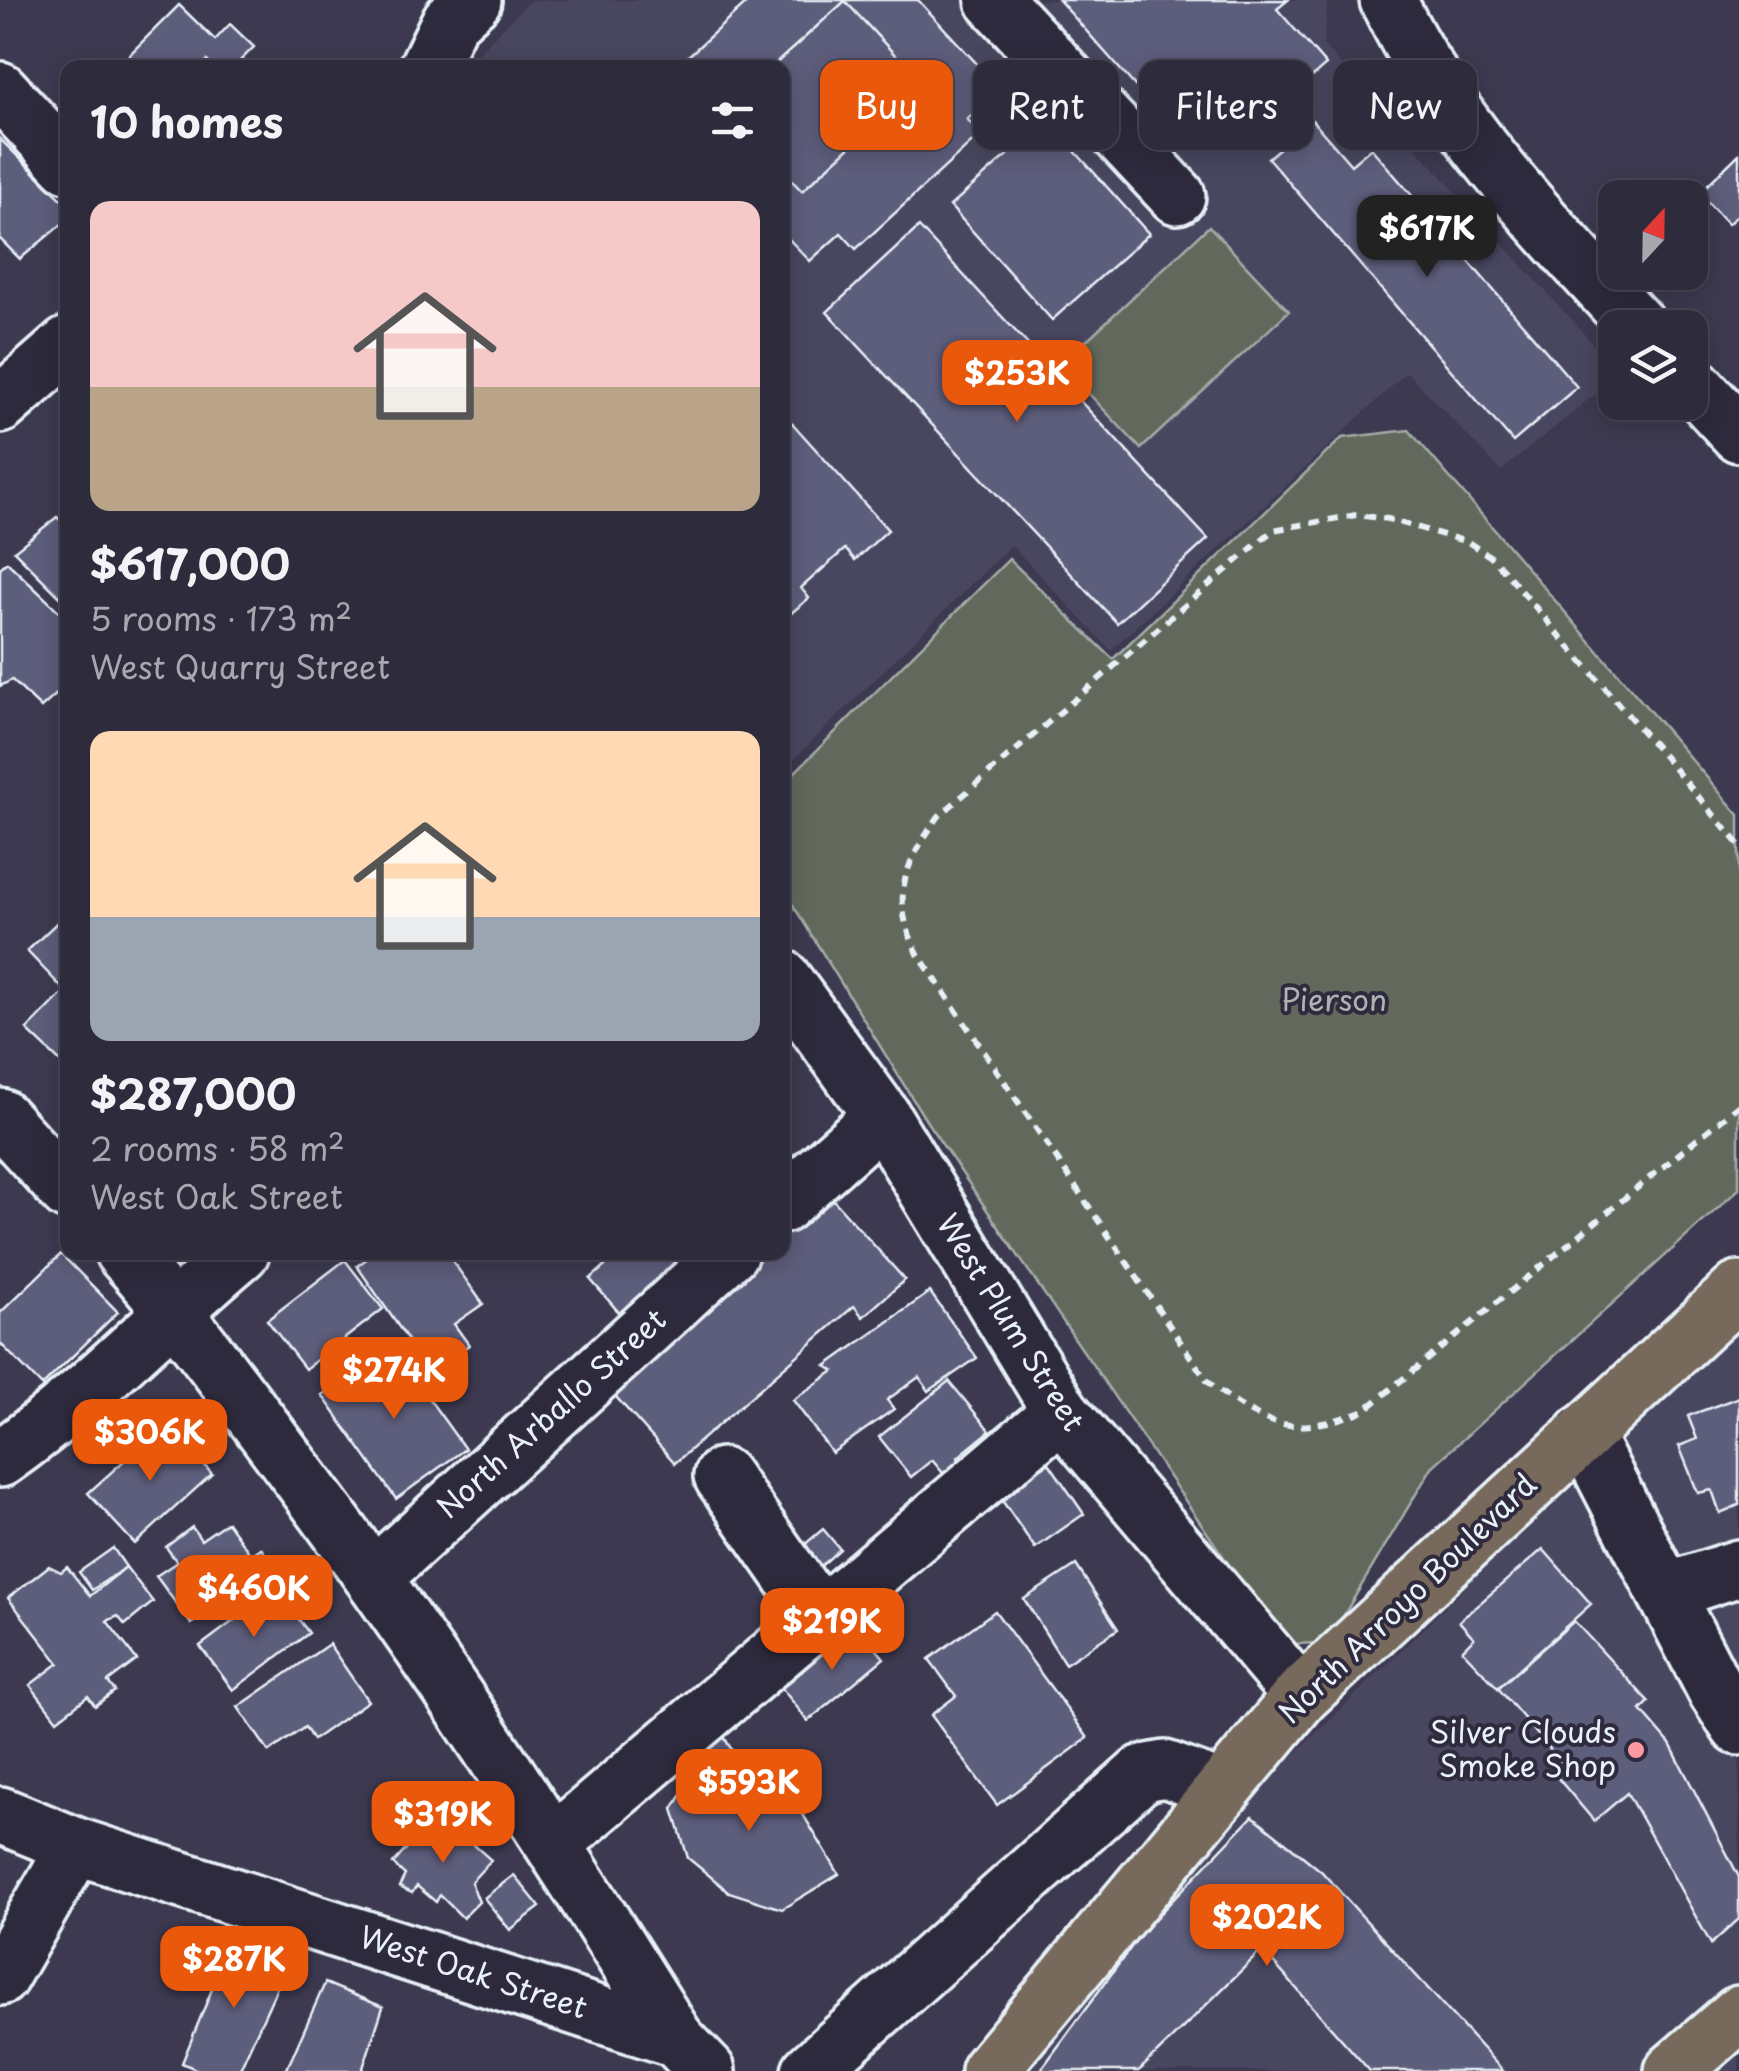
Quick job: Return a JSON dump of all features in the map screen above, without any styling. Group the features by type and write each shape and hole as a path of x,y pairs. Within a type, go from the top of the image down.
{"main road":[{"name":"North Arroyo Boulevard","path":"989,2071 1300,1696 1739,1290"},
{"path":"1673,2071 1739,2014"}],"street":[{"path":"430,60 450,21 472,0"},
{"path":"994,0 1177,196"},
{"path":"1388,0 1422,66 1536,217 1623,310"},
{"path":"0,90 60,155"},
{"path":"0,405 60,352"},
{"path":"1708,400 1739,434"},
{"name":"West Plum Street","path":"790,989 882,1116 1061,1412 1300,1696"},
{"path":"790,1199 882,1116"},
{"path":"0,1118 60,1183"},
{"path":"129,1260 174,1309 375,1576 692,2055"},
{"path":"0,1459 56,1419 232,1260"},
{"name":"North Arballo Street","path":"375,1576 721,1260"},
{"path":"554,1843 818,1614 1061,1412"},
{"path":"1583,1432 1665,1592 1724,1673 1739,1727"},
{"path":"722,1476 818,1614"},
{"path":"1665,1592 1739,1568"},
{"path":"810,2071 1142,1773 1164,1770 1222,1790"},
{"name":"West Oak Street","path":"0,1815 76,1846 692,2055"},
{"path":"0,1977 76,1846"}],"path":[{"path":"1739,844 1494,559 1468,542 1428,528 1356,516 1273,530 939,816 913,853 902,894 902,923 918,954 1207,1381 1248,1415 1291,1426 1328,1425 1365,1410 1739,1105"}],"shaded area":[{"path":"531,0 1328,0 1323,45 1337,60 1333,60 1333,150 1418,150 1598,349 1598,392 1501,471 1407,372 1111,650 1011,545 790,763 790,60 471,60"},
{"path":"1739,1321 1739,2071 1008,2071 1219,1828"}],"green space":[{"path":"1209,226 1289,311 1141,449 1061,364"},
{"name":"Pierson","path":"1409,430 1739,815 1739,1189 1432,1467 1338,1625 1319,1643 1296,1644 1264,1616 927,1122 790,900 790,777 1009,559 1113,659 1342,438"}],"building":[{"path":"750,0 918,0 973,60 973,114 967,119 973,125 973,141 856,249 841,233 810,261 790,240 790,178 802,191 846,150 953,150 953,60 900,60 845,1 780,60 686,60"},
{"path":"1059,0 1288,0 1277,9 1326,65 1313,76 1313,60 1139,60 1139,82 1135,86 1119,68 1119,60 1112,60"},
{"path":"845,1 900,60 820,60 820,150 846,150 802,191 790,178 790,60 780,60"},
{"path":"179,5 215,40 230,24 254,47 241,60 124,60"},
{"path":"1313,121 1333,144 1333,150 1338,150 1351,165 1373,150 1577,387 1513,442 1268,158 1277,150 1313,150"},
{"path":"0,139 60,197 60,226 20,259 0,239"},
{"path":"1013,150 1074,150 1149,234 1052,320 950,206"},
{"path":"1739,154 1739,214 1728,224 1708,203 1708,184"},
{"path":"919,227 1208,539 1117,623 827,312"},
{"path":"790,421 888,530 855,560 845,549 801,588 809,598 790,614"},
{"path":"57,517 60,520 60,597 14,551"},
{"path":"7,562 60,612 60,691 41,708 12,680 0,686 0,568"},
{"path":"60,920 60,986 27,951"},
{"path":"60,996 60,1061 27,1030"},
{"path":"829,1195 905,1280 863,1317 854,1306 675,1463 609,1389 754,1260 790,1260 790,1229"},
{"path":"60,1255 60,1260 67,1260 118,1312 42,1386 0,1343 0,1313"},
{"path":"345,1260 383,1309 305,1369 267,1320"},
{"path":"365,1260 452,1260 483,1304 454,1324 469,1345 430,1372 357,1266"},
{"path":"600,1260 690,1260 630,1325 590,1279 605,1266"},
{"path":"930,1292 977,1358 929,1391 919,1377 887,1400 894,1409 832,1453 793,1400 834,1371 826,1366"},
{"path":"391,1346 465,1449 396,1499 322,1395"},
{"path":"949,1381 990,1431 958,1457 960,1469 948,1479 932,1460 911,1477 879,1437"},
{"path":"1739,1397 1739,1505 1720,1513 1712,1490 1698,1493 1679,1446 1697,1439 1688,1416"},
{"path":"166,1423 212,1474 135,1544 88,1493"},
{"path":"1049,1463 1084,1514 1035,1548 999,1496"},
{"path":"227,1522 251,1555 261,1548 273,1565 191,1624 156,1576 177,1562 166,1547 192,1527 201,1540"},
{"path":"823,1529 840,1549 815,1571 797,1551"},
{"path":"113,1548 126,1567 92,1590 79,1572"},
{"path":"1543,1549 1591,1604 1498,1688 1462,1650 1474,1638 1459,1621"},
{"path":"1076,1565 1118,1629 1065,1664 1024,1599"},
{"path":"49,1566 61,1572 67,1567 90,1596 126,1567 153,1602 125,1625 118,1616 107,1621 137,1660 108,1682 115,1691 95,1706 88,1696 57,1720 30,1685 59,1663 8,1598"},
{"path":"276,1589 309,1633 233,1690 200,1646"},
{"path":"995,1611 1088,1738 997,1805 931,1715 956,1696 929,1659"},
{"path":"1574,1621 1649,1702 1641,1710 1670,1744 1739,1877 1739,1919 1711,1944 1627,1793 1594,1821 1557,1777 1566,1768 1498,1688"},
{"path":"856,1625 884,1658 808,1721 780,1686"},
{"path":"329,1644 368,1701 313,1740 305,1727 269,1752 238,1707"},
{"path":"721,1732 757,1792 781,1778 839,1874 782,1909 729,1892 688,1858 673,1809"},
{"path":"438,1813 491,1860 471,1882 479,1902 463,1918 440,1895 436,1902 417,1886 412,1893 399,1887 405,1875 393,1864"},
{"path":"1253,1816 1321,1871 1503,2071 1370,2071 1262,1950 1139,2071 1040,2071 1143,1931"},
{"path":"514,1875 540,1907 510,1930 484,1898"},
{"path":"232,1940 286,1968 239,2071 200,2071 182,2063"},
{"path":"325,1983 383,2007 362,2071 286,2071"}],"place":[{"name":"Silver Clouds Smoke Shop","path":"1636,1750"}]}
